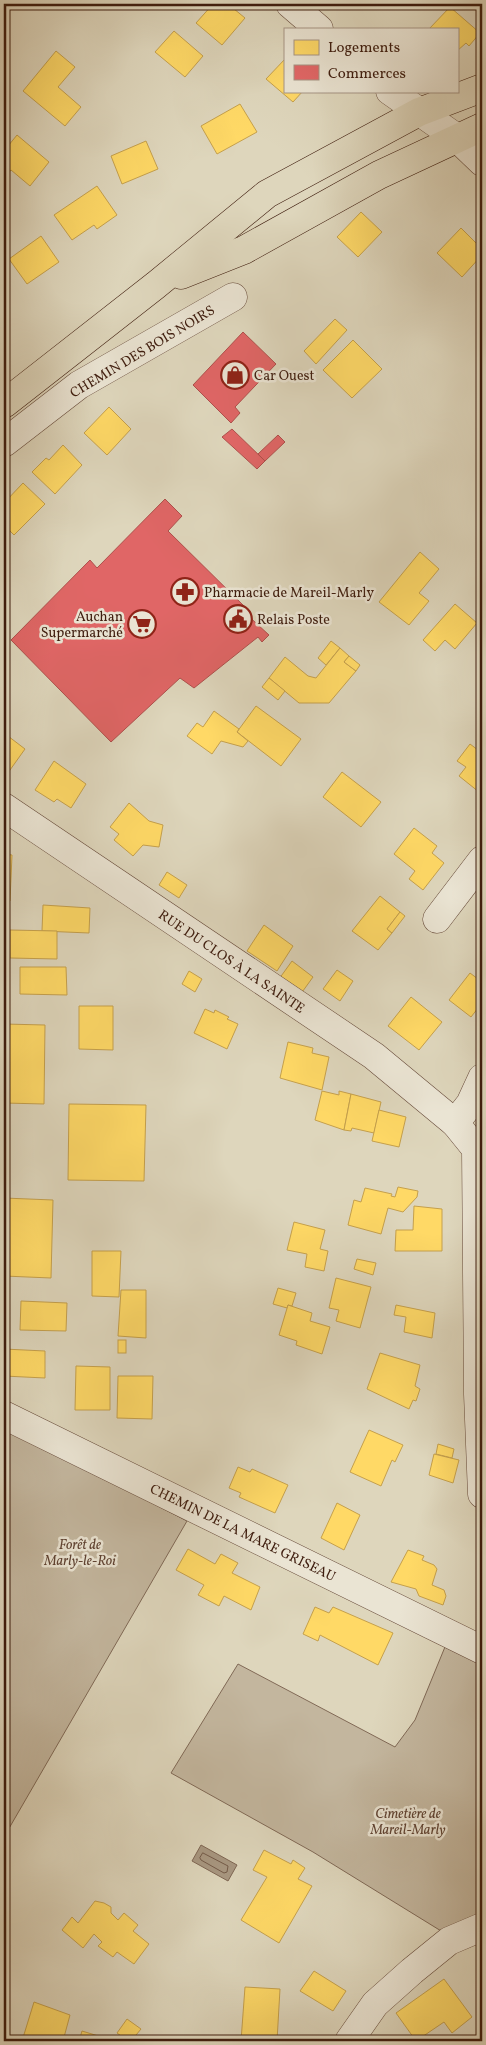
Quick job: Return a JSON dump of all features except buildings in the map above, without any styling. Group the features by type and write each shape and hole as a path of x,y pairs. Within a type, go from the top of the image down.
{"main road":[{"path":"4,404 156,285 267,194 419,112 482,88"},
{"path":"156,285 244,250 379,175 482,127"}],"street":[{"path":"290,4 318,28"},
{"path":"391,92 457,138 482,162"},
{"name":"CHEMIN DES BOIS NOIRS","path":"4,443 79,385 233,297"},
{"name":"RUE DU CLOS À LA SAINTE","path":"4,807 374,1056 455,1123 479,1149"},
{"path":"437,919 482,860"},
{"path":"455,1123 470,1104 482,1078"},
{"path":"479,1149 480,1302 478,1394 482,1494"},
{"name":"CHEMIN DE LA MARE GRISEAU","path":"4,1415 482,1650"},
{"path":"350,2041 375,2004 412,1971 449,1940 482,1927"}],"green space":[{"name":"Forêt de Marly-le-Roi","path":"4,1425 187,1521 4,1837"},
{"name":"Cimetière de Mareil-Marly","path":"447,1642 482,1663 482,1918 446,1934 313,1852 171,1773 238,1664 395,1747 415,1720"}],"water":[{"path":"201,1845 237,1865 228,1881 192,1861"}],"place":[{"name":"Car Ouest","path":"235,375"},
{"name":"Pharmacie de Mareil-Marly","path":"185,592"},
{"name":"Relais Poste","path":"238,619"},
{"name":"Auchan Supermarché","path":"142,624"}]}
